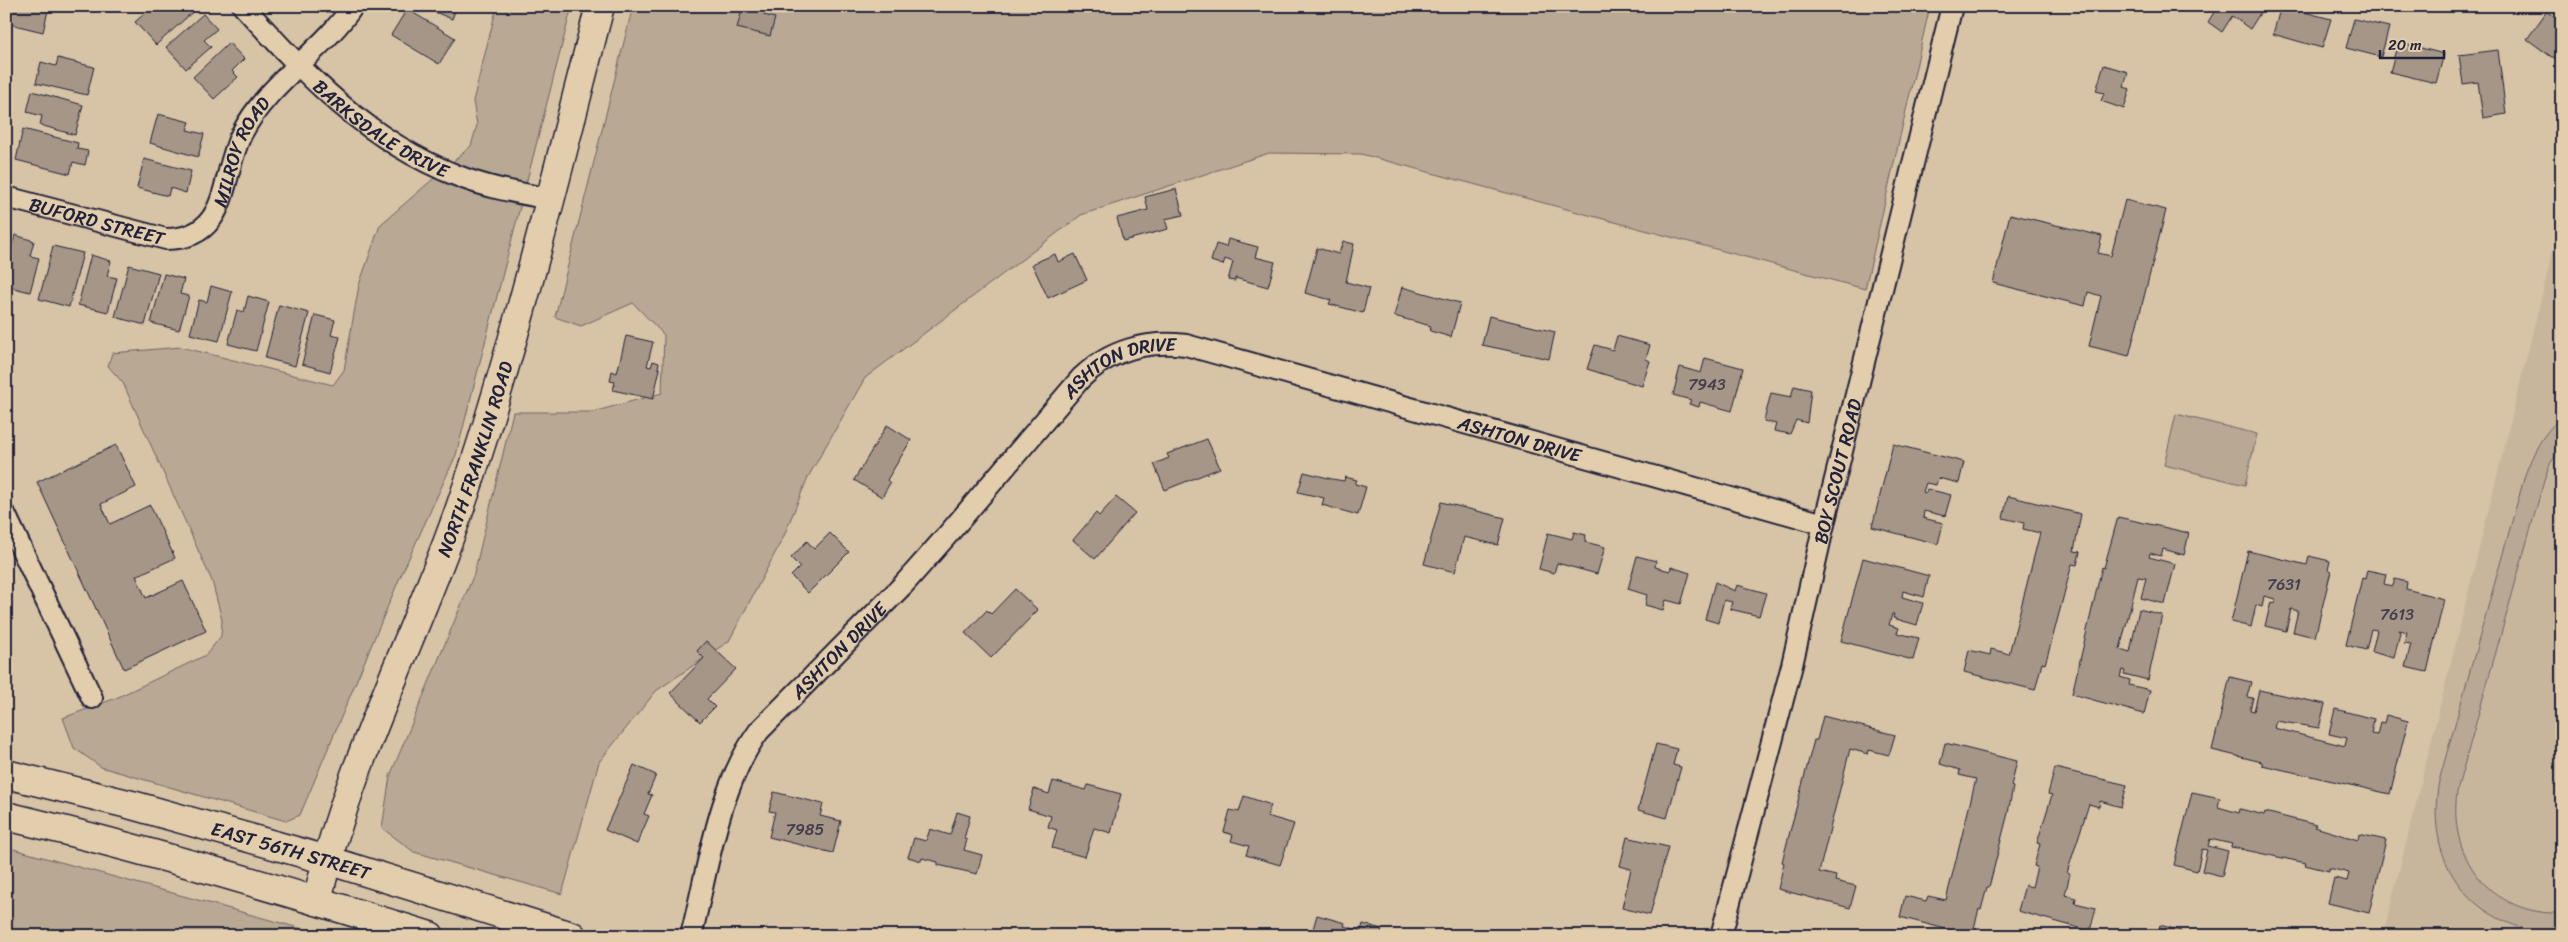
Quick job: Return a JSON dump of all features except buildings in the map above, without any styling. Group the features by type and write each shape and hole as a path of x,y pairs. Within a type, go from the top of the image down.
{"main road":[{"name":"NORTH FRANKLIN ROAD","path":"317,901 327,860 353,778 459,511 512,340 600,6"},
{"name":"EAST 56TH STREET","path":"6,774 132,806 327,860 572,936"},
{"path":"6,816 95,837 317,901 430,936"}],"street":[{"name":"BARKSDALE DRIVE","path":"243,6 299,67 351,115 413,155 486,186 550,199"},
{"name":"MILROY ROAD","path":"189,237 212,220 218,209 237,143 250,119 269,94 299,67 336,29 353,6"},
{"name":"BOY SCOUT ROAD","path":"1720,936 1792,665 1824,524 1952,6"},
{"name":"BUFORD STREET","path":"6,197 166,239 189,237"},
{"name":"ASHTON DRIVE","path":"691,936 731,781 758,731 904,584 1081,378 1106,358 1135,346 1186,345 1824,524"},
{"path":"6,516 92,698"}],"shaded area":[{"path":"497,6 572,6 456,455 398,582 300,815 286,821 101,767 74,748 63,718 116,698 206,655 221,636 222,620 212,581 123,383 108,366 112,353 181,347 333,385 344,370 359,285 380,225 471,146 477,125 473,101"},
{"path":"633,6 1930,6 1865,289 1361,154 1269,153 1081,215 865,378 808,477 783,538 729,641 656,691 599,762 562,894 414,852 382,828 390,776 474,574 513,412 593,412 662,393 664,335 633,303 581,326 555,317"},
{"path":"2562,214 2562,936 2383,936 2473,573"},
{"path":"2176,414 2257,434 2245,485 2164,465"},
{"path":"2562,417 2562,446 2550,464 2544,481 2458,787 2456,812 2459,836 2466,858 2478,877 2494,892 2514,904 2536,911 2562,913 2560,934 2529,930 2503,920 2480,906 2461,888 2448,866 2439,840 2436,812 2439,781 2525,475 2539,443 2549,429"},
{"path":"6,847 328,936 6,936"}]}
